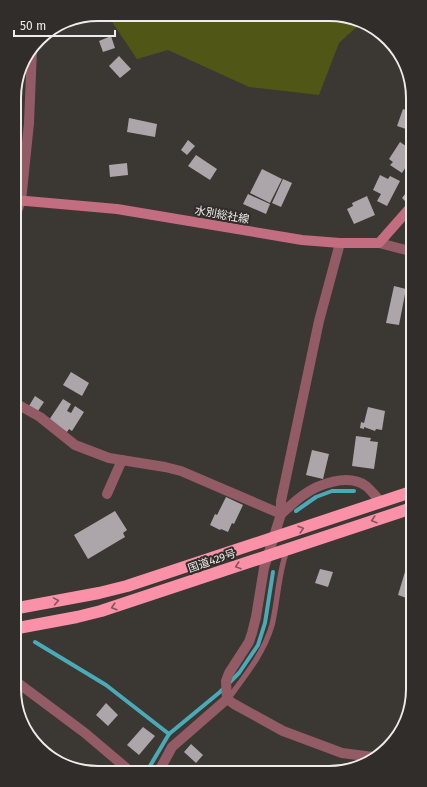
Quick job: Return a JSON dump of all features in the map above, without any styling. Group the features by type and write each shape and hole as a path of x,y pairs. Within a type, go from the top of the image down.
{"highway":[{"name":"国道429号","path":"21,607 99,593 120,587 406,494"},
{"name":"国道429号","path":"21,627 101,611 406,510"}],"main road":[{"name":"水別総社線","path":"21,200 117,209 302,240 340,243 379,243"},
{"path":"379,243 406,212"}],"street":[{"path":"21,179 29,123 32,58"},
{"path":"227,695 226,681 229,673 249,642 256,617 264,568 281,514 281,501 319,322 340,243"},
{"path":"379,243 406,250"},
{"path":"21,406 40,417 75,445 109,458 181,471 281,514"},
{"path":"107,494 122,460"},
{"path":"281,514 302,496 318,487 338,481 358,482 366,486 380,502"},
{"path":"21,685 85,733 124,766"},
{"path":"227,695 283,731 342,753 368,755"},
{"path":"162,766 172,747 227,695"}],"lane":[{"path":"227,695 256,660 265,644 272,624 282,562 287,549"}],"green space":[{"path":"111,21 334,21 344,22 357,26 339,43 319,95 249,87 168,50 137,59"}],"building":[{"path":"111,36 115,48 103,52 99,41"},
{"path":"119,56 131,69 120,78 109,66"},
{"path":"403,109 406,110 406,129 397,126"},
{"path":"129,118 157,124 155,137 127,132"},
{"path":"188,140 195,146 187,155 181,150"},
{"path":"400,142 406,146 406,167 402,173 390,165 393,162 389,159"},
{"path":"196,155 217,169 210,180 188,166"},
{"path":"127,163 128,175 110,177 109,165"},
{"path":"262,169 282,179 270,203 250,193"},
{"path":"380,175 388,179 390,176 400,181 387,206 377,201 381,194 373,190"},
{"path":"283,179 292,183 281,207 272,203"},
{"path":"406,193 406,202 402,198"},
{"path":"248,194 270,204 266,214 243,204"},
{"path":"367,196 375,215 354,224 347,209 353,206 352,203"},
{"path":"394,286 406,289 399,325 386,323"},
{"path":"71,372 89,383 82,396 63,385"},
{"path":"35,396 44,402 38,411 29,406"},
{"path":"63,399 71,404 67,411 71,413 75,406 84,412 72,431 69,429 67,432 49,420"},
{"path":"368,407 385,411 382,430 376,429 375,431 364,427 364,429 360,428 361,422 364,423"},
{"path":"356,436 371,438 370,441 378,442 374,469 352,466"},
{"path":"312,450 329,454 323,479 306,475"},
{"path":"226,497 243,505 234,524 232,523 228,532 210,525"},
{"path":"115,511 127,530 123,533 125,537 88,559 74,535"},
{"path":"406,568 406,598 398,595"},
{"path":"320,569 333,572 328,587 315,583"},
{"path":"106,703 118,715 108,726 96,715"},
{"path":"143,727 155,736 139,755 127,745"},
{"path":"191,744 203,755 196,763 184,752"}],"waterway":[{"path":"296,511 316,497 332,491 354,491"},
{"path":"35,642 106,685 169,734 220,692 239,673 258,645 265,623 273,572"},
{"path":"150,766 169,734"}]}
